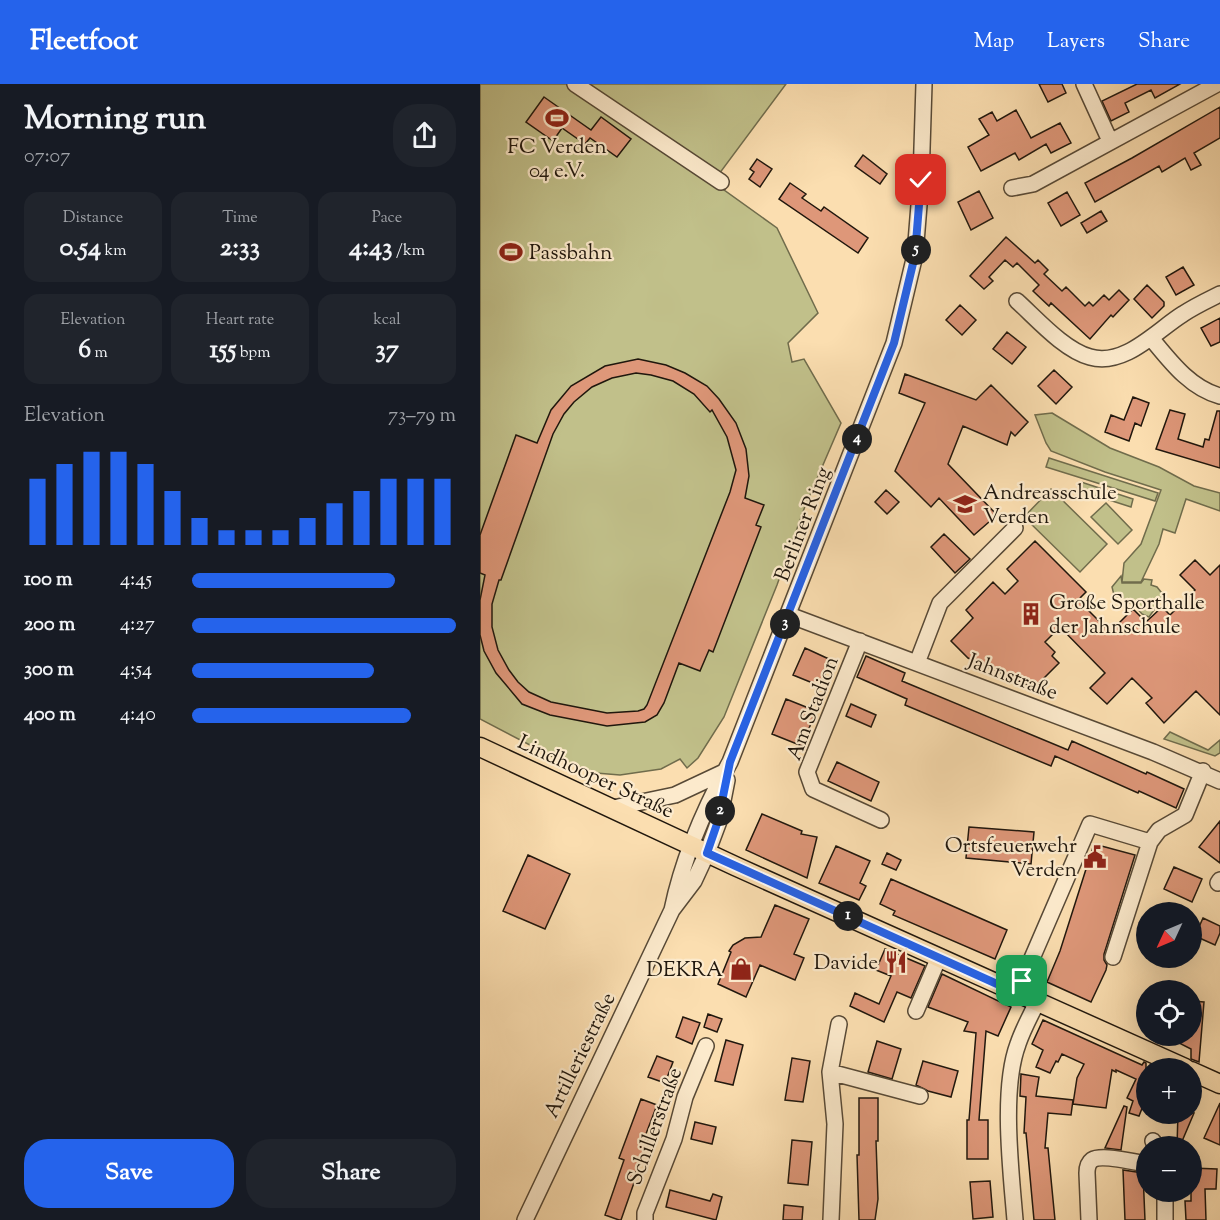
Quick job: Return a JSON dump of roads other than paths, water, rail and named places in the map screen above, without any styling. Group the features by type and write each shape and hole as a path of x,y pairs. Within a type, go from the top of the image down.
{"main road":[{"name":"Lindhooper Straße","path":"480,747 699,849 1163,1058"},
{"path":"1202,1076 1220,1084"}],"street":[{"path":"575,84 721,182"},
{"name":"Berliner Ring","path":"699,849 703,815 727,767 789,615 894,343 915,255 921,180 924,84"},
{"path":"1084,84 1110,141"},
{"path":"1012,188 1033,184 1217,84"},
{"path":"1017,301 1060,340 1091,358 1116,356 1151,338 1183,314 1220,294"},
{"path":"1151,338 1186,377 1210,394 1220,396"},
{"path":"917,663 940,603 1015,528"},
{"name":"Jahnstraße","path":"789,615 1203,771 1220,780"},
{"name":"Am Stadion","path":"860,641 807,772 813,789 880,820"},
{"path":"613,808 675,795 727,767"},
{"path":"1113,957 1150,842 1159,830 1185,814 1203,771"},
{"path":"1017,993 1090,824 1150,842"},
{"name":"Artilleriestraße","path":"525,1220 672,910 680,874 699,849"},
{"path":"916,1011 939,957"},
{"path":"1015,1220 1010,1168 1009,1084 1017,1045 1037,1002"},
{"path":"831,1220 835,1124 830,1072 839,1024"},
{"name":"Schillerstraße","path":"645,1220 645,1213 674,1139 685,1097 706,1046"},
{"path":"830,1072 920,1096"},
{"path":"1089,1220 1087,1173 1088,1165 1092,1160 1102,1157 1136,1162"},
{"path":"1165,1202 1165,1220"}],"place":[{"name":"FC Verden 04 e.V.","path":"557,118"},
{"name":"Passbahn","path":"511,252"},
{"name":"Andreasschule Verden","path":"965,504"},
{"name":"Große Sporthalle der Jahnschule","path":"1031,614"},
{"name":"Ortsfeuerwehr Verden","path":"1095,857"},
{"name":"Davide","path":"896,962"},
{"name":"DEKRA","path":"741,969"}]}
